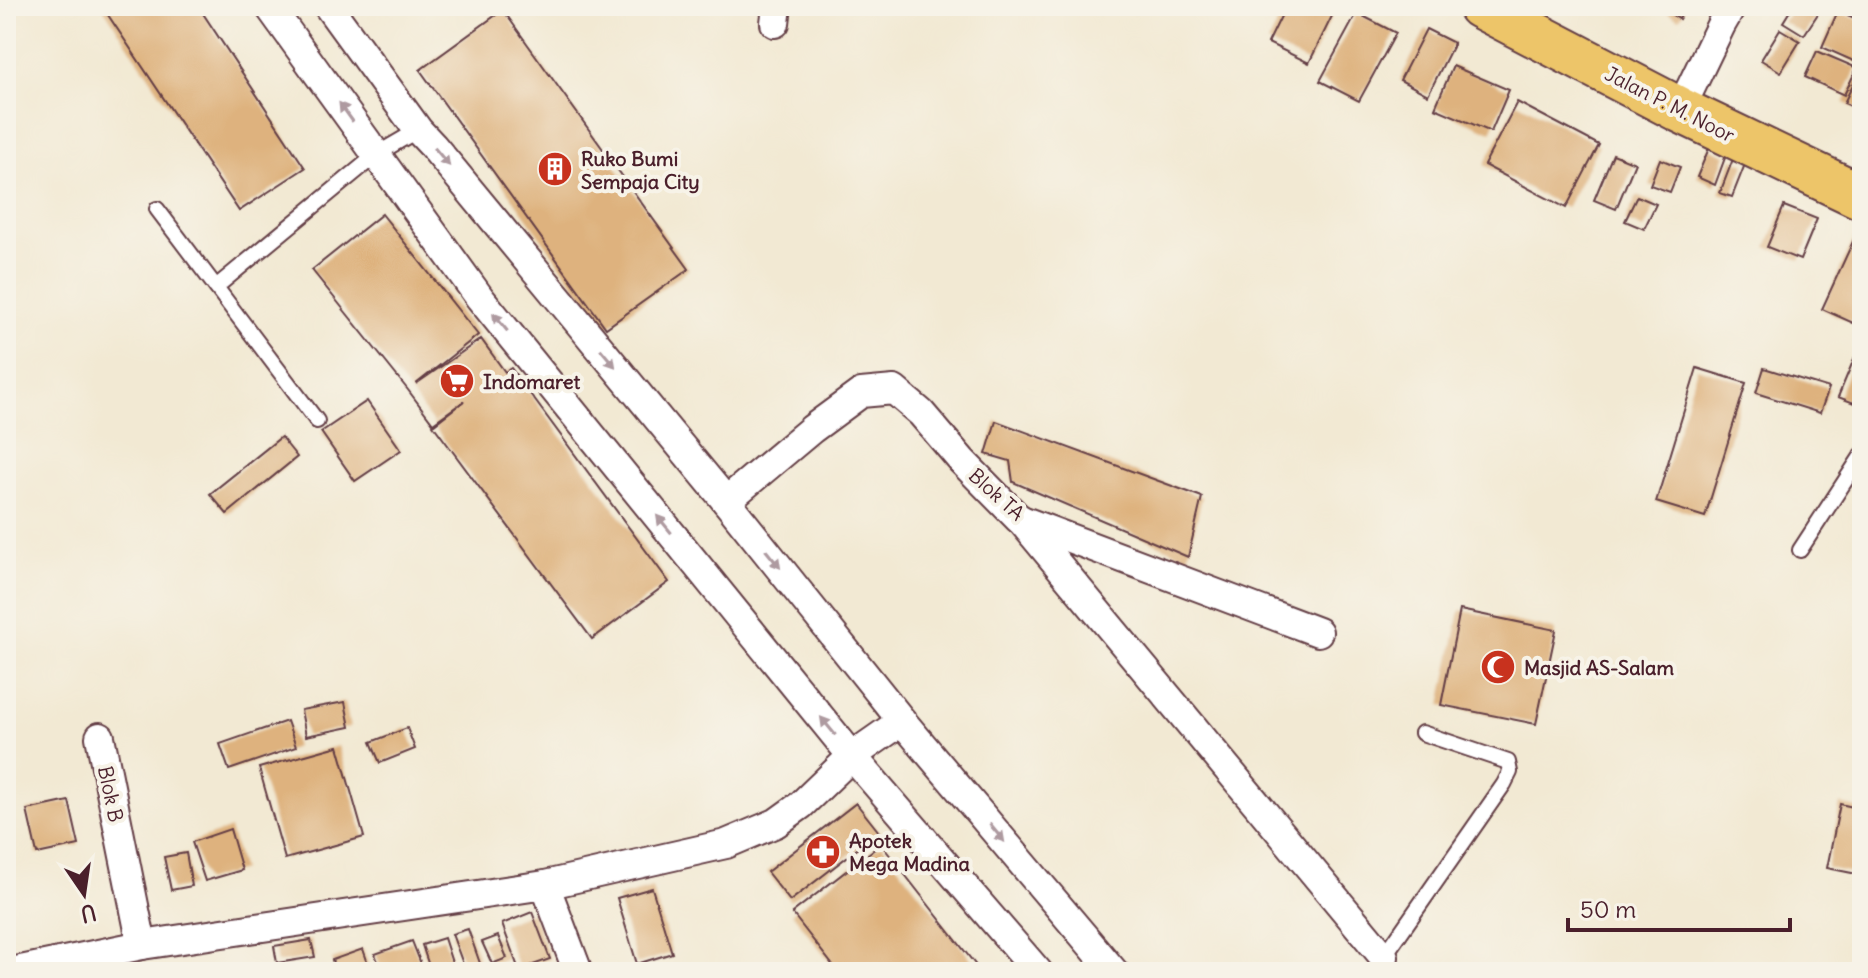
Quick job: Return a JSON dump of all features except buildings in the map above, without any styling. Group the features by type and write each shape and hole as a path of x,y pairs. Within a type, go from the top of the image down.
{"highway":[{"name":"Jalan P. M. Noor","path":"1480,6 1680,110 1862,197"}],"street":[{"path":"269,6 480,298 852,756 1038,972"},
{"path":"328,6 418,130 726,501 902,721 1114,972"},
{"path":"1680,110 1732,6"},
{"name":"Blok TA","path":"726,501 812,429 861,393 894,390 921,413 962,461 1019,519 1318,632"},
{"path":"1019,519 1379,964"},
{"path":"11,972 142,945 545,885 726,844 776,823 801,805 852,756 902,721"},
{"name":"Blok B","path":"100,737 142,945"},
{"path":"545,885 578,972"}],"lane":[{"path":"216,287 377,154 418,130"},
{"path":"157,209 317,421"},
{"path":"1800,550 1862,455"},
{"path":"1379,964 1510,772 1508,762 1422,733"}],"place":[{"name":"Ruko Bumi Sempaja City","path":"555,169"},
{"name":"Indomaret","path":"457,381"},
{"name":"Masjid AS-Salam","path":"1498,667"},
{"name":"Apotek Mega Madina","path":"823,852"}]}
